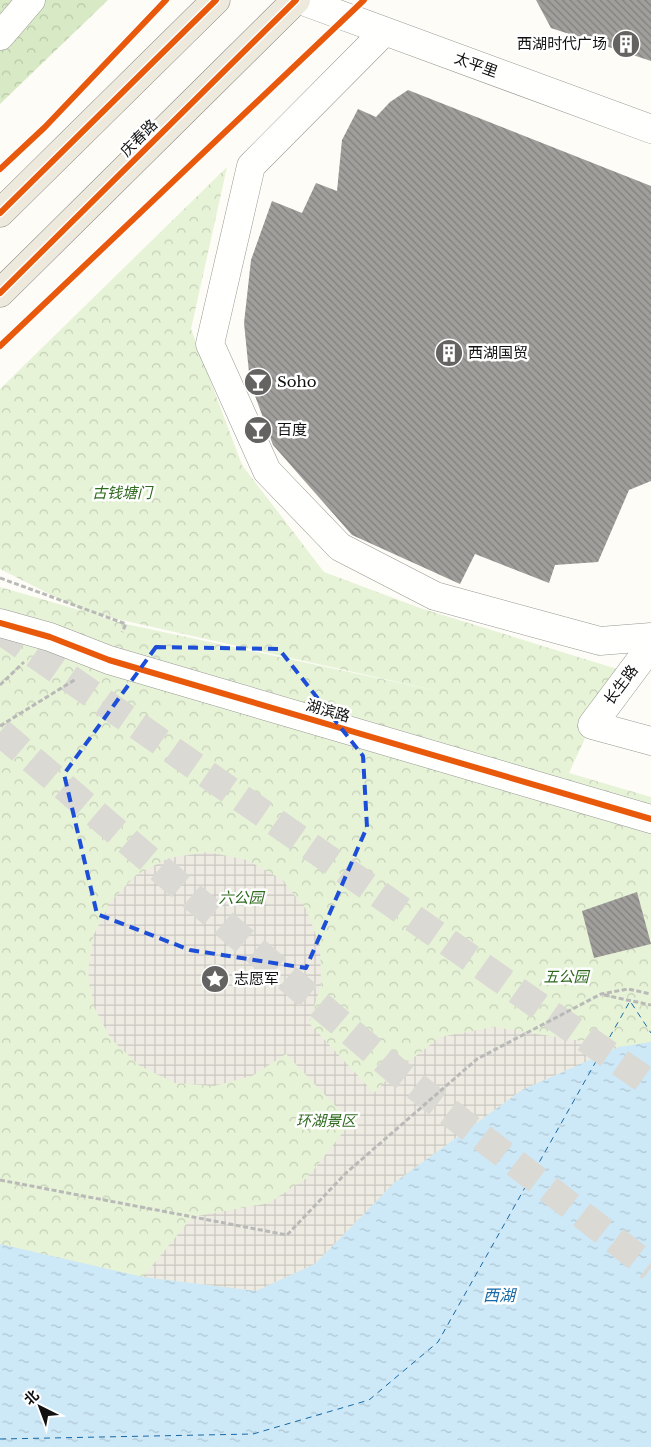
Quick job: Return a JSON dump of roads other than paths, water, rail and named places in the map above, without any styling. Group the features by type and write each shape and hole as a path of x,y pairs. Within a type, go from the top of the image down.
{"main road":[{"path":"0,213 216,0"},
{"name":"庆春路","path":"0,293 296,0"}],"street":[{"path":"0,36 31,0"},
{"name":"太平里","path":"300,0 651,129"},
{"path":"384,32 251,166 210,344 267,471 340,547 435,596 600,641 651,637"},
{"name":"湖滨路","path":"0,623 50,637 109,660 651,819"},
{"name":"长生路","path":"651,646 592,725 651,741"}],"water":[{"name":"西湖","path":"651,1042 651,1447 0,1447 0,1244 143,1277 256,1291 315,1264 394,1183 522,1090 619,1047"}],"tunnel":[{"path":"0,630 651,1084"},
{"path":"0,732 401,1075 651,1268"}],"place":[{"name":"西湖时代广场","path":"626,44"},
{"name":"西湖国贸","path":"449,353"},
{"name":"Soho","path":"258,382"},
{"name":"百度","path":"258,430"},
{"name":"志愿军","path":"215,979"}],"park label":[{"name":"古钱塘门","path":"122,493"},
{"name":"六公园","path":"241,898"},
{"name":"五公园","path":"566,977"},
{"name":"环湖景区","path":"326,1121"}]}
